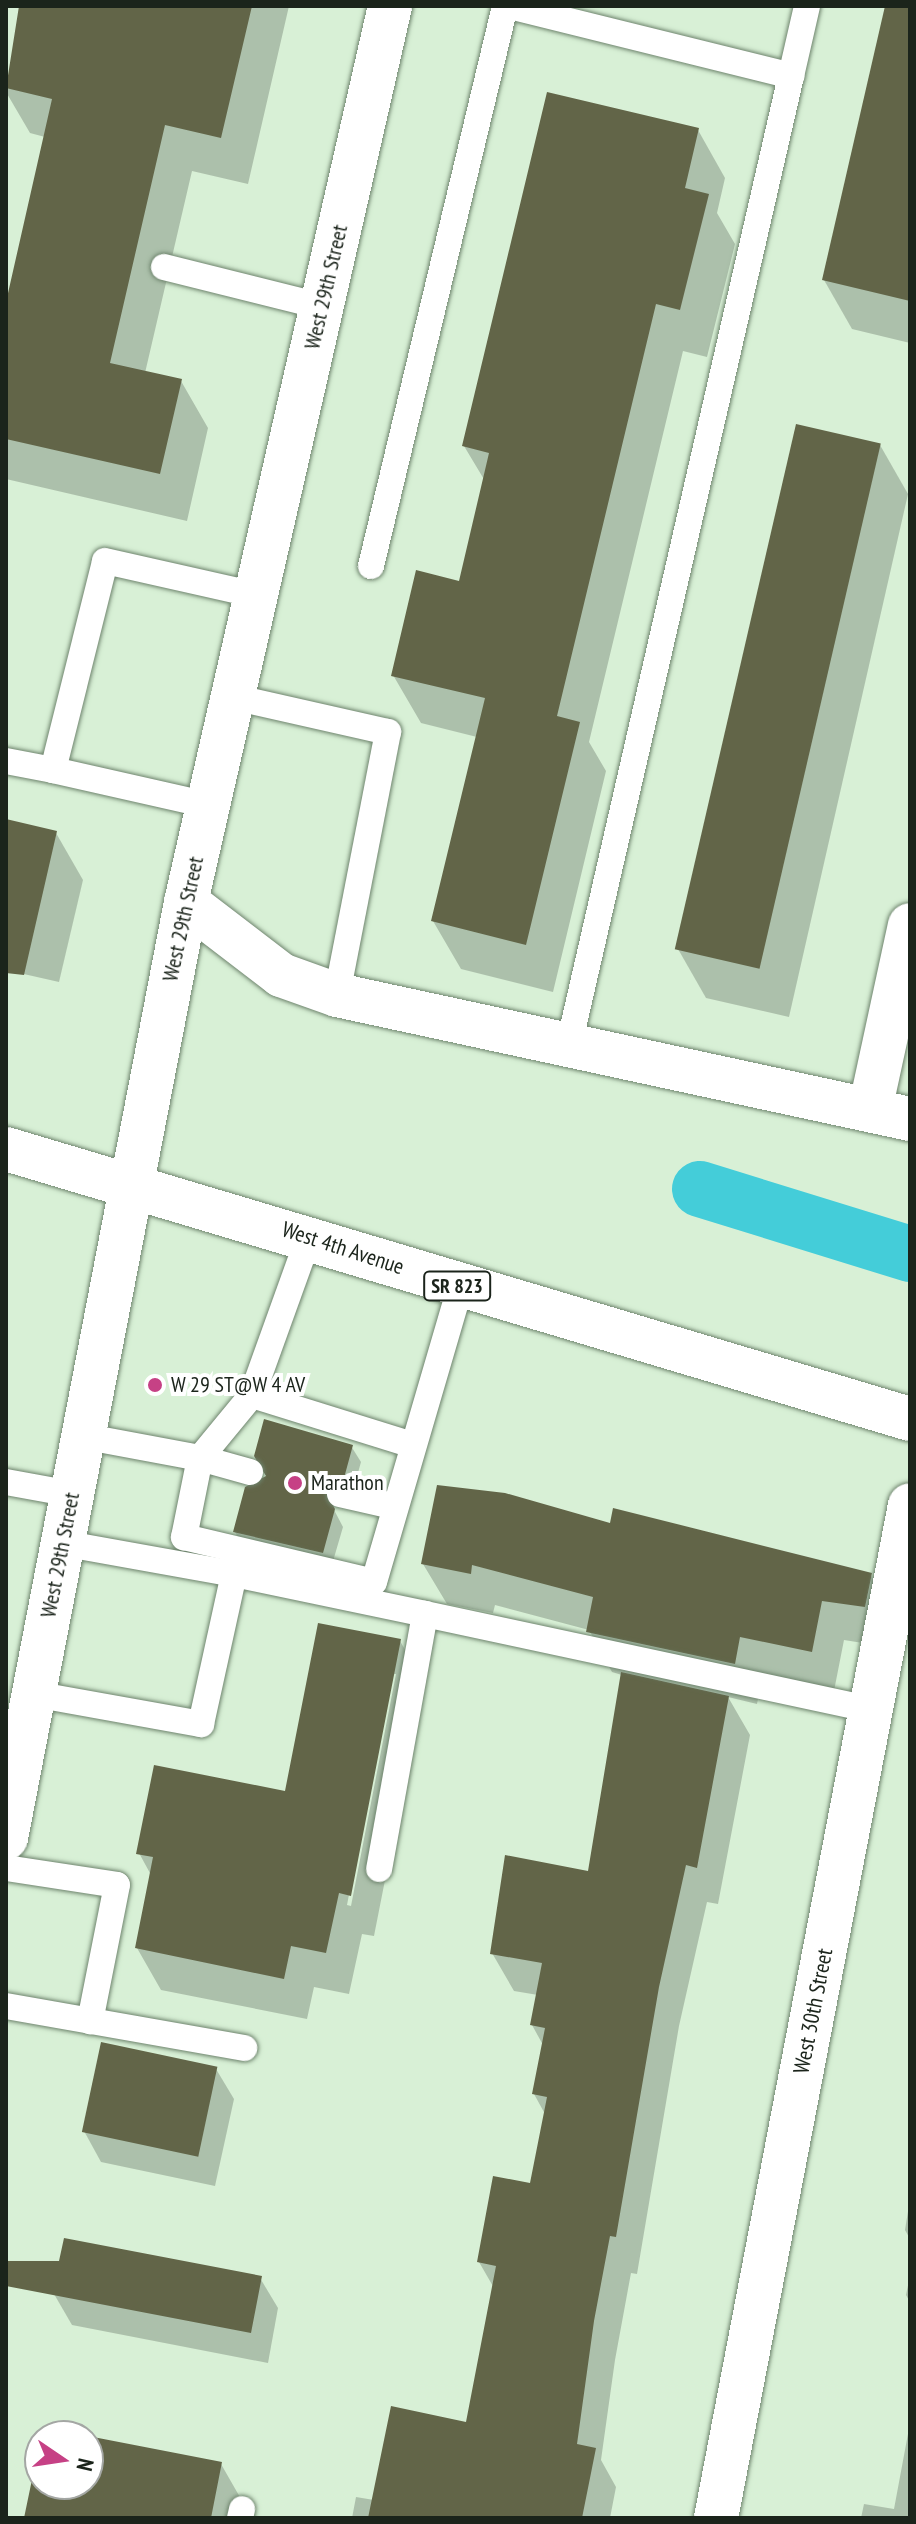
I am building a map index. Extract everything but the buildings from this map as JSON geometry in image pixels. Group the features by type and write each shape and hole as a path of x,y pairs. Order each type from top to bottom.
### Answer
{"street":[{"name":"West 29th Street","path":"6,1838 128,1184 186,902 390,6"},
{"path":"186,902 281,975 337,995 568,1049 890,1115 910,925"},
{"name":"West 4th Avenue","path":"6,1149 310,1234 460,1287 910,1419"},
{"name":"West 30th Street","path":"716,2518 910,1505"}],"lane":[{"path":"371,566 507,6 791,76"},
{"path":"568,1049 807,6"},
{"path":"164,267 321,306"},
{"path":"53,770 105,561 256,595"},
{"path":"233,697 388,732 337,995"},
{"path":"6,761 208,805"},
{"path":"310,1234 252,1395 200,1458 184,1537 374,1582 409,1444 460,1287"},
{"path":"252,1395 409,1444"},
{"path":"82,1436 200,1458 250,1472"},
{"path":"6,1482 72,1494"},
{"path":"340,1494 392,1506"},
{"path":"62,1543 234,1574 871,1710"},
{"path":"34,1694 201,1724 234,1574"},
{"path":"379,1869 425,1614"},
{"path":"6,1868 117,1885 90,2021"},
{"path":"6,2006 244,2048"}],"waterway":[{"path":"700,1189 910,1254"}],"place":[{"name":"W 29 ST@W 4 AV","path":"155,1385"},
{"name":"Marathon","path":"295,1483"}]}
